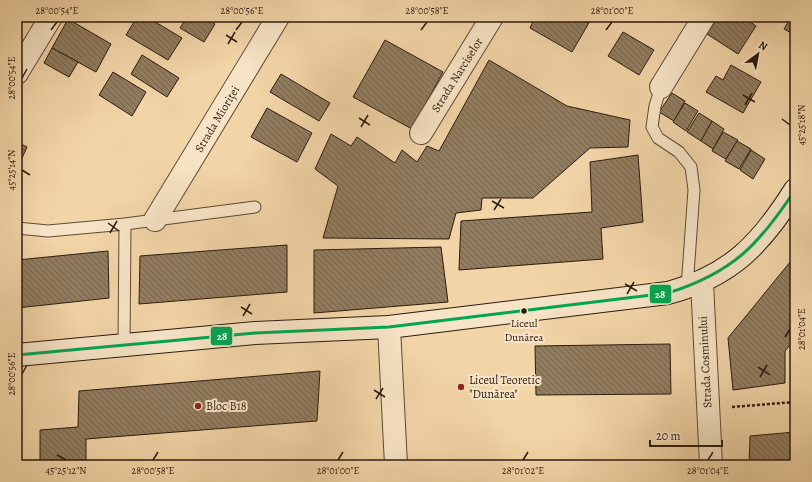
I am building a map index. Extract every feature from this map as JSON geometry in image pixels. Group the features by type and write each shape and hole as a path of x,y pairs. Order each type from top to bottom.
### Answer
{"street":[{"path":"17,73 51,17"},
{"name":"Strada Mioriței","path":"155,220 278,17"},
{"name":"Strada Narciselor","path":"421,133 492,17"},
{"path":"661,87 704,17"},
{"path":"17,355 255,333 389,327 668,293 694,285 723,271 750,249 774,223 795,190"},
{"name":"Strada Cosminului","path":"694,285 707,409 711,465"},
{"path":"389,327 396,465"}],"lane":[{"path":"661,87 654,106 652,127 658,138 679,152 691,166 694,190 690,260 694,285"},
{"path":"17,228 48,231 125,224 255,207"},
{"path":"124,346 125,224"}],"path":[{"path":"707,409 795,402"}],"building":[{"path":"137,17 147,17 182,38 168,60 126,35"},
{"path":"187,17 203,17 215,24 204,42 180,28"},
{"path":"535,17 582,17 590,21 572,52 530,28"},
{"path":"663,17 674,17 671,22"},
{"path":"718,17 743,17 756,26 738,54 707,34"},
{"path":"791,17 795,17 795,35 784,29"},
{"path":"68,19 111,44 96,72 52,48"},
{"path":"623,32 654,50 639,75 608,56"},
{"path":"385,40 443,72 412,129 353,97"},
{"path":"52,48 78,62 69,77 44,63"},
{"path":"142,55 179,78 167,97 131,74"},
{"path":"489,60 567,106 630,120 628,147 590,148 533,198 482,198 481,210 456,213 449,239 323,238 338,186 315,169 331,134 351,146 357,137 395,163 402,150 417,162 427,146 439,151"},
{"path":"731,65 761,82 743,113 706,92 716,76 723,80"},
{"path":"113,72 146,92 132,116 99,95"},
{"path":"281,74 330,103 319,121 270,92"},
{"path":"672,93 685,101 674,121 659,112"},
{"path":"685,103 698,111 686,131 673,122"},
{"path":"267,108 312,133 297,162 251,137"},
{"path":"699,113 712,121 701,141 687,132"},
{"path":"712,121 724,129 713,149 701,141"},
{"path":"723,132 738,140 726,159 712,151"},
{"path":"737,141 751,149 739,169 725,161"},
{"path":"17,142 27,147 17,169"},
{"path":"751,150 765,159 753,179 740,170"},
{"path":"638,155 643,222 601,228 603,259 459,270 461,221 592,212 590,162"},
{"path":"287,245 287,292 139,304 140,256"},
{"path":"441,247 448,302 314,313 314,250"},
{"path":"108,251 109,298 17,308 17,260"},
{"path":"795,256 795,339 785,351 785,383 733,390 728,338"},
{"path":"670,344 671,394 536,395 535,346"},
{"name":"Bloc B18","path":"320,371 317,421 86,439 86,465 40,465 40,430 78,427 79,391"},
{"path":"795,432 795,465 749,465 750,436"}],"transit line":[{"name":"28","path":"17,355 255,333 389,327 668,293 710,276 742,255 769,226 795,190"}],"place":[{"name":"Liceul Dunărea","path":"524,311"},
{"name":"Liceul Teoretic \"Dunărea\"","path":"461,387"},
{"name":"Bloc B18","path":"198,406"}]}
